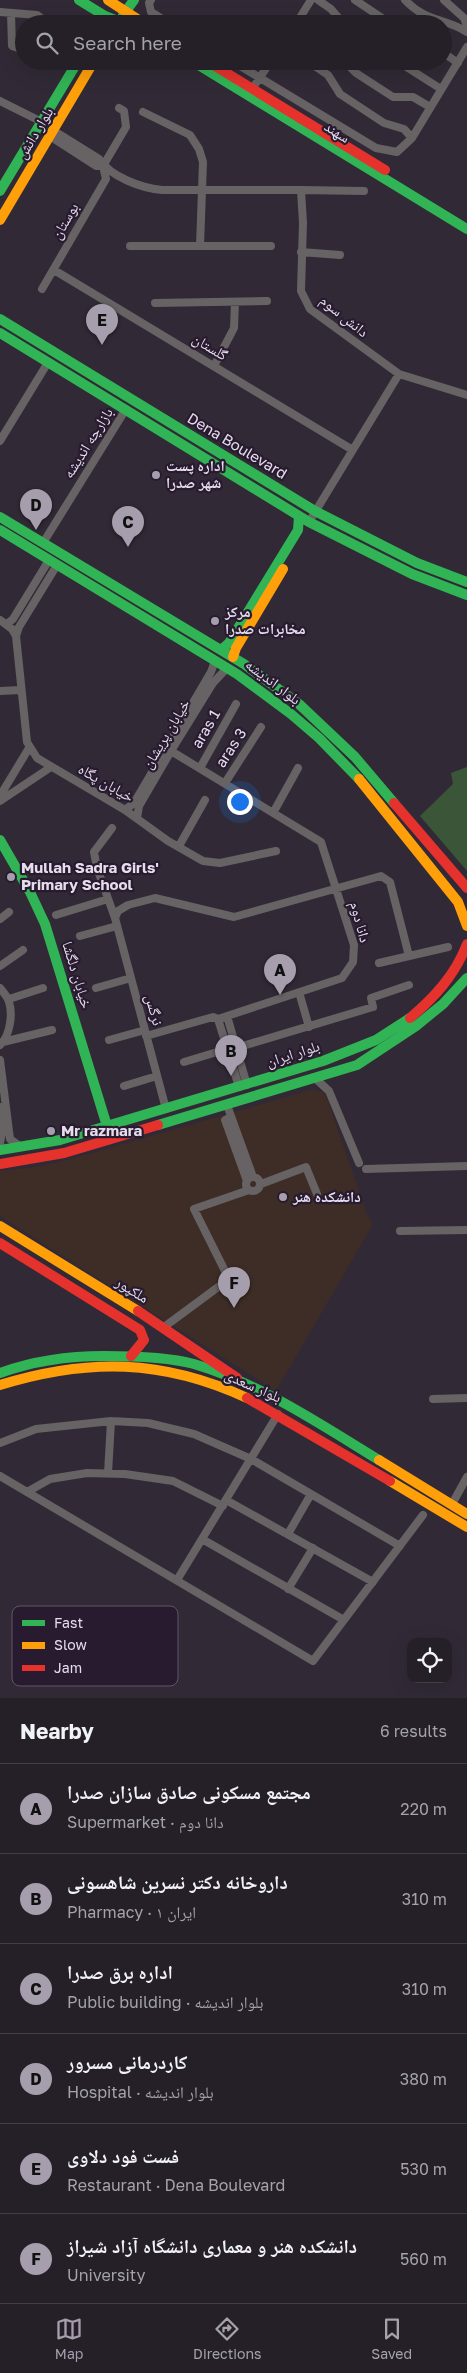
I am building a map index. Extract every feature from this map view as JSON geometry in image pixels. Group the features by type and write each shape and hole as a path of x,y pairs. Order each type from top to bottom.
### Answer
{"main road":[{"path":"80,0 90,0"},
{"path":"80,0 97,15"},
{"path":"124,15 134,0"},
{"path":"106,15 113,1 132,15"},
{"name":"بلوار دانش","path":"0,191 73,70"},
{"name":"بلوار دانش","path":"0,220 89,70"},
{"name":"سهند","path":"209,70 250,92 467,220"},
{"name":"سهند","path":"219,70 250,92 467,229"},
{"name":"Dena Boulevard","path":"0,319 315,511 417,563 467,582"},
{"name":"Dena Boulevard","path":"0,333 47,364 126,409 311,523 412,574 467,595"},
{"path":"221,650 229,643 298,530 299,516"},
{"name":"بلوار اندیشه","path":"0,517 233,657 291,698 341,743 376,780 467,888"},
{"path":"233,657 236,648 311,523"},
{"name":"بلوار اندیشه","path":"0,530 227,668 291,714 346,765 447,887 458,902 467,926"},
{"name":"خیابان دلگشا","path":"0,840 30,892 45,924 107,1126"},
{"name":"بلوار ایران","path":"0,1150 60,1140 323,1062 350,1051 383,1036 415,1012 451,978 467,944"},
{"name":"بلوار ایران","path":"0,1164 64,1153 357,1065 389,1047 423,1022 452,996 467,978"},
{"path":"415,1012 420,1015 423,1022"},
{"name":"ملکپور","path":"0,1226 164,1328 246,1384"},
{"name":"ملکپور","path":"0,1244 140,1330 144,1340 130,1356"},
{"name":"بلوار سعدی","path":"0,1373 19,1366 75,1356 130,1356 193,1364 246,1384 288,1405 467,1514"},
{"name":"بلوار سعدی","path":"0,1385 22,1378 76,1368 132,1366 190,1376 241,1395 278,1414 467,1527"},
{"path":"446,1514 452,1504"}],"street":[{"path":"151,0 149,2 152,12 156,15"},
{"path":"302,15 311,0"},
{"path":"318,0 336,15"},
{"path":"354,0 378,15"},
{"path":"405,0 426,15"},
{"path":"444,0 464,18 467,26"},
{"path":"0,12 36,15"},
{"path":"11,13 12,46 15,47"},
{"path":"452,24 467,32"},
{"path":"247,70 376,148 397,152 412,138 467,47"},
{"path":"452,58 458,62"},
{"path":"250,92 265,70"},
{"path":"320,70 328,75 340,94 384,123 404,129 412,138"},
{"path":"353,70 393,97 413,97 430,107"},
{"path":"411,70 441,89"},
{"path":"0,102 42,122"},
{"path":"103,166 126,126 124,111 119,108"},
{"path":"143,112 190,135 199,149 203,162 200,246"},
{"path":"52,134 96,166 103,166 144,188 364,191"},
{"name":"بوستان","path":"42,290 106,179 103,166"},
{"name":"دانش سوم","path":"301,190 301,292 310,309 399,374 467,394"},
{"path":"130,246 271,246"},
{"path":"302,252 340,255"},
{"name":"گلستان","path":"54,270 351,449"},
{"path":"155,303 267,301"},
{"path":"214,366 234,328 235,302"},
{"path":"0,441 47,364"},
{"path":"311,523 315,511 351,449 399,374"},
{"name":"بازارچه اندیشه","path":"42,542 126,409"},
{"path":"3,622 14,620 53,563"},
{"path":"0,796 29,748 16,636 53,563"},
{"path":"3,622 16,636"},
{"name":"خیابان پریشان","path":"125,810 134,803 212,672 215,661"},
{"name":"خیابان پریشان","path":"137,818 139,806 171,751 213,683 227,668"},
{"path":"0,691 21,690"},
{"name":"aras 1","path":"200,768 236,704"},
{"name":"aras 3","path":"225,784 261,727"},
{"name":"خیابان پگاه","path":"29,748 37,758 125,810 203,861 220,863 276,851"},
{"path":"171,751 273,812 298,768"},
{"path":"0,801 51,767"},
{"path":"179,846 205,800"},
{"name":"دانا دوم","path":"109,1040 213,1017 218,1019 342,978 353,962 354,945 321,842 273,812"},
{"name":"نرگس","path":"112,828 94,852 96,868 116,922 166,1109"},
{"path":"80,936 116,922 118,911 128,905 155,898 234,917 382,876 390,882 410,956"},
{"path":"56,915 108,899"},
{"path":"0,919 9,912"},
{"path":"379,963 448,947"},
{"path":"0,966 23,950"},
{"path":"96,988 131,978"},
{"path":"236,1048 373,1007 371,998 410,985"},
{"path":"0,988 9,999 10,1020 2,1044"},
{"path":"9,999 43,988"},
{"path":"299,992 309,1026"},
{"path":"227,1016 236,1048 243,1086"},
{"path":"218,1019 227,1049 243,1086"},
{"path":"2,1044 52,1030"},
{"path":"184,1062 227,1049"},
{"path":"0,1060 10,1139 12,1143 21,1147"},
{"path":"124,1086 157,1076"},
{"path":"316,1078 329,1091 359,1163"},
{"path":"227,1105 232,1118 225,1120 250,1179"},
{"path":"0,1107 2,1132 0,1143"},
{"path":"366,1169 467,1166"},
{"path":"164,1328 229,1279 194,1209 249,1190 257,1190 261,1184 306,1167 317,1194"},
{"path":"249,1190 246,1185 250,1179 258,1178 261,1184"},
{"path":"400,1231 467,1230"},
{"path":"433,1399 467,1398"},
{"path":"177,1580 278,1414"},
{"path":"108,1473 111,1421"},
{"path":"0,1443 36,1429 111,1421 148,1423 194,1434 251,1459 400,1546"},
{"path":"27,1492 50,1479 86,1473 125,1474 173,1482 225,1503 288,1534 373,1582"},
{"path":"0,1476 313,1661 423,1515"},
{"path":"452,1504 467,1477"},
{"path":"288,1534 311,1494"},
{"path":"202,1539 344,1620"},
{"path":"288,1589 314,1548"}],"shaded area":[{"path":"314,1089 325,1093 367,1214 373,1224 276,1391 0,1216 0,1171 35,1167 68,1160"}],"green space":[{"path":"467,767 467,871 420,816 453,784 451,773"}],"traffic: fast":[{"path":"79,0 103,15"},
{"path":"123,15 134,0"},
{"path":"0,191 73,70"},
{"path":"207,70 467,229"},
{"path":"0,319 315,511 417,563 467,582"},
{"path":"0,333 309,522 412,574 467,595"},
{"path":"221,650 229,643 298,530 299,516"},
{"path":"0,517 244,664 299,704 355,757 394,803"},
{"path":"0,530 237,674 291,714 319,738 359,779"},
{"path":"0,840 30,892 45,924 107,1126"},
{"path":"158,1125 357,1065 416,1026 443,1004 467,978"},
{"path":"0,1150 60,1140 323,1061 376,1040 410,1018"},
{"path":"0,1373 38,1362 78,1357 161,1358 194,1364 243,1382 290,1406 379,1460"}],"traffic: slow":[{"path":"108,0 131,15"},
{"path":"0,220 89,70"},
{"path":"233,657 236,648 283,569"},
{"path":"359,779 458,902 467,926"},
{"path":"0,1226 138,1311"},
{"path":"0,1385 64,1370 125,1367 185,1376 216,1385 247,1398"},
{"path":"379,1460 467,1514"},
{"path":"390,1481 467,1527"}],"traffic: jam":[{"path":"222,70 385,170"},
{"path":"394,803 467,888"},
{"path":"410,1018 428,1002 450,976 467,944"},
{"path":"0,1164 64,1153 158,1125"},
{"path":"0,1243 140,1330 144,1340 131,1356"},
{"path":"138,1311 237,1378"},
{"path":"247,1398 390,1481"}],"place":[{"name":"فست فود دلاوی","path":"102,345"},
{"name":"اداره پست شهر صدرا","path":"156,475"},
{"name":"کاردرمانی مسرور","path":"36,530"},
{"name":"اداره برق صدرا","path":"128,547"},
{"name":"مرکز مخابرات صدرا","path":"215,621"},
{"name":"Mullah Sadra Girls' Primary School","path":"11,877"},
{"name":"مجتمع مسکونی صادق سازان صدرا","path":"280,995"},
{"name":"داروخانه دکتر نسرین شاهسونی","path":"231,1076"},
{"name":"Mr razmara","path":"51,1131"},
{"name":"دانشکده هنر","path":"283,1197"},
{"name":"دانشکده هنر و معماری دانشگاه آزاد شیراز","path":"234,1308"}]}
